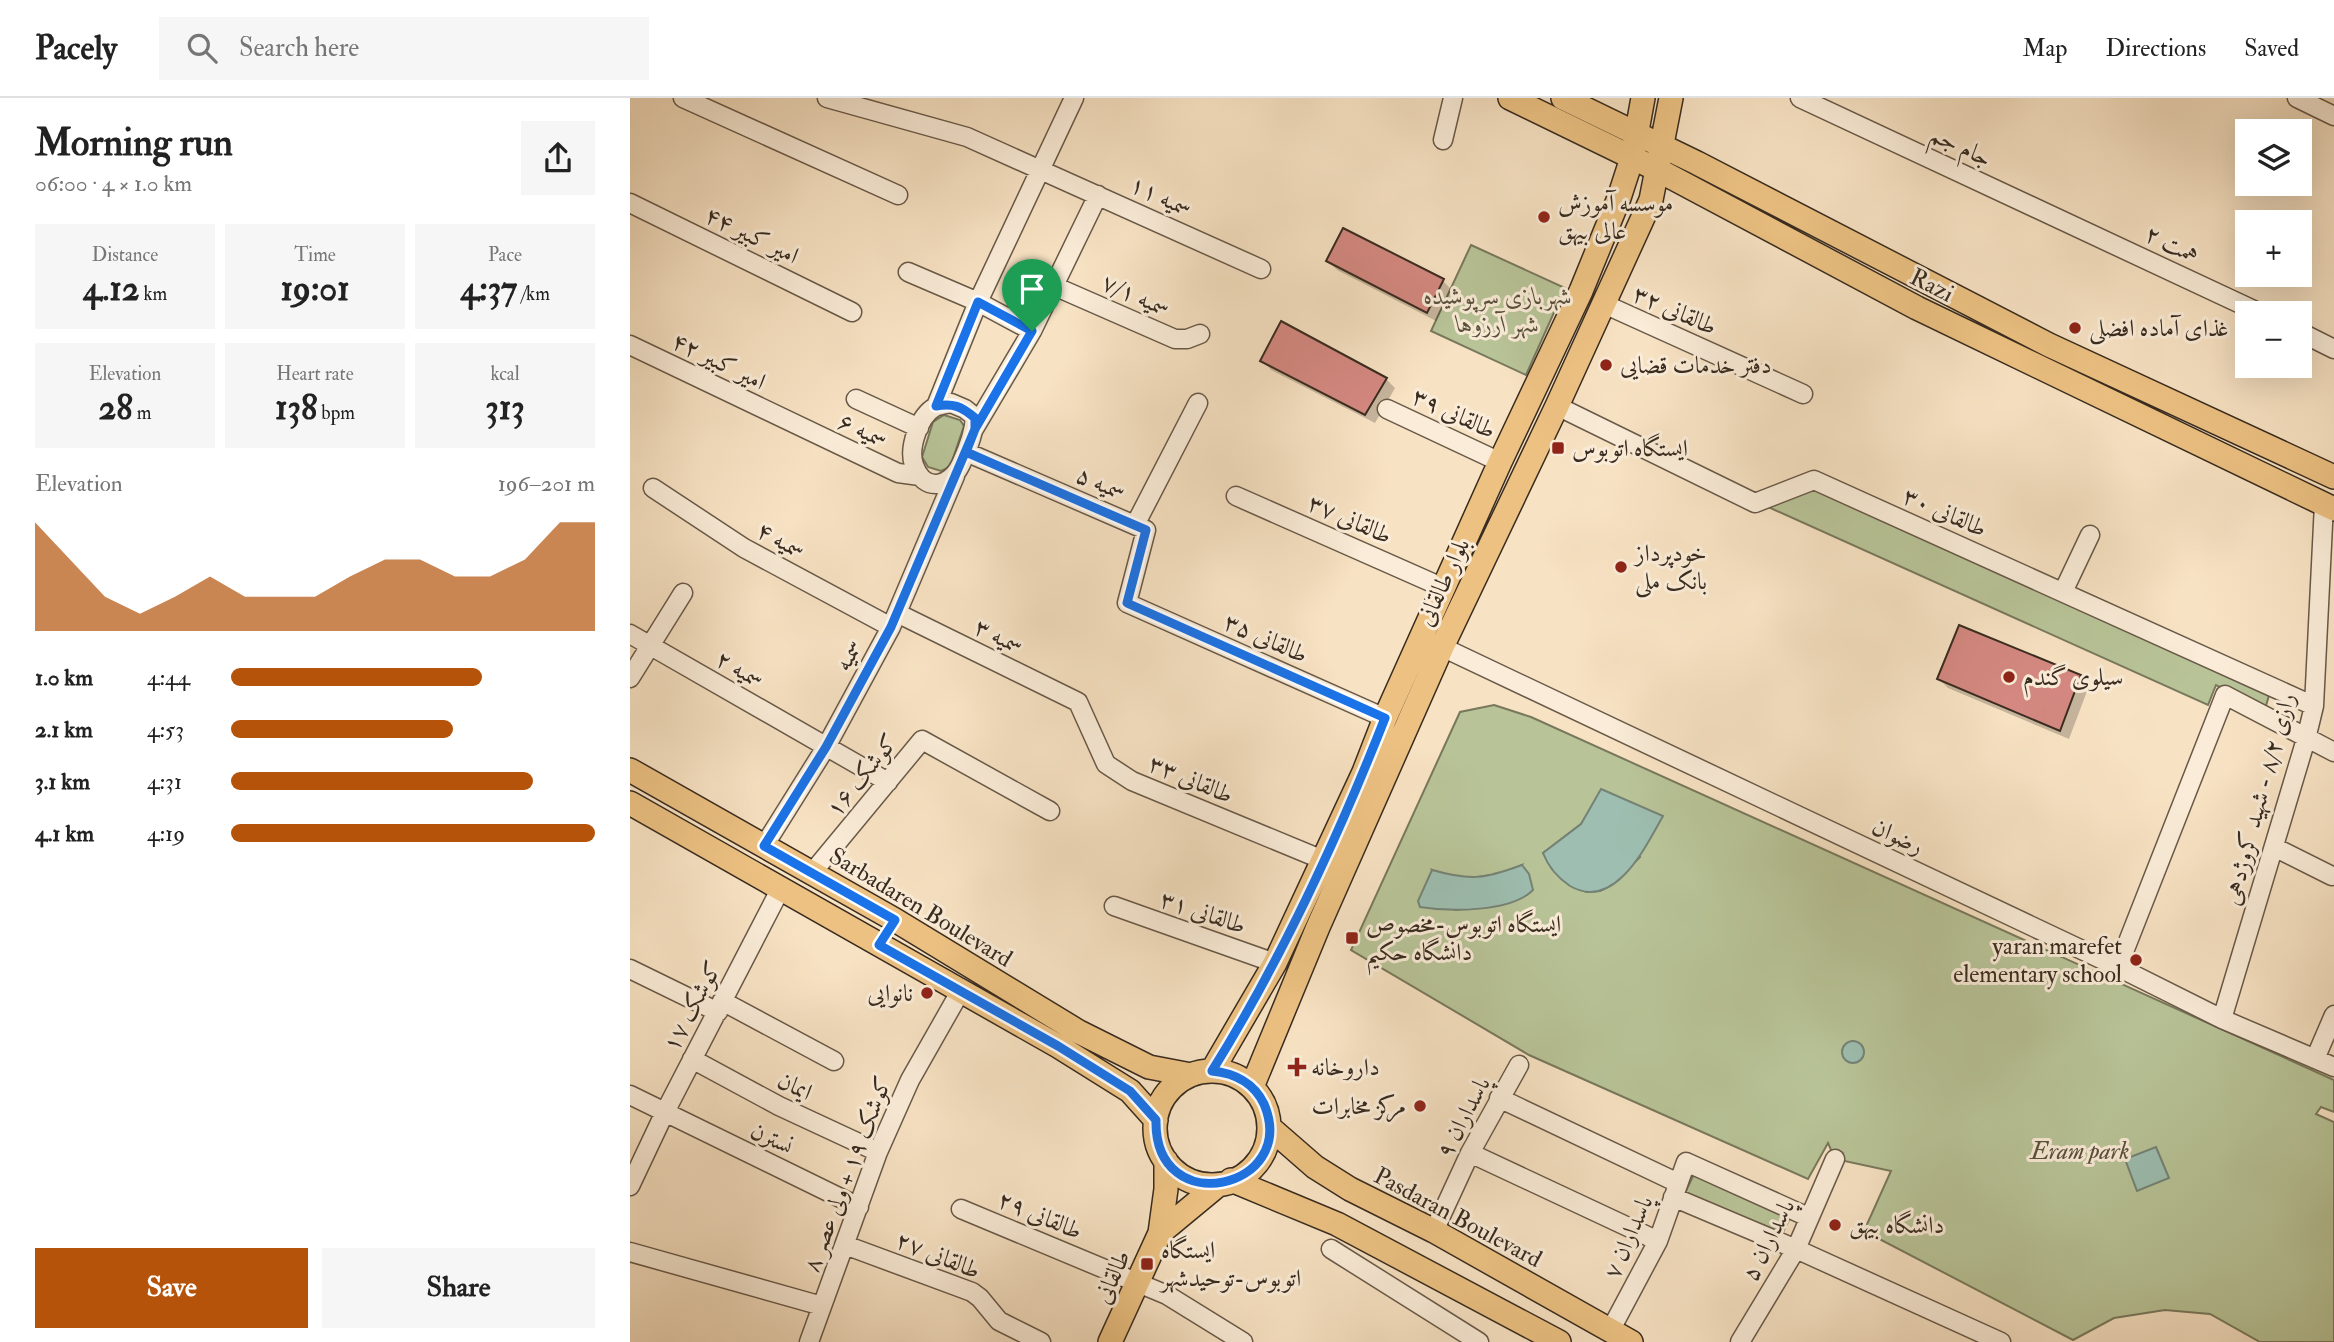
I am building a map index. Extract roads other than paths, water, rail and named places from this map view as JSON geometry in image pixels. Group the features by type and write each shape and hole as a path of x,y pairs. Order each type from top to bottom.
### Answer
{"main road":[{"name":"Razi","path":"1510,98 1658,170 1917,308 2329,507"},
{"path":"1563,98 1636,132"},
{"name":"بلوار طالقانی","path":"1201,1073 1275,963 1324,860 1500,462 1581,291 1619,198 1632,158 1643,98"},
{"name":"بلوار طالقانی","path":"1252,1087 1318,927 1442,647 1557,407 1651,200 1671,98"},
{"name":"Razi","path":"1636,132 2049,345 2334,477"},
{"path":"2039,367 2049,345"},
{"name":"Sarbadaren Boulevard","path":"630,770 895,920 1079,1032 1149,1068 1201,1073"},
{"path":"630,803 1058,1046 1130,1091 1156,1120"},
{"path":"879,945 895,920"},
{"path":"1201,1073 1234,1075 1252,1087 1267,1113 1268,1139 1260,1159 1244,1175 1224,1182 1160,1233 1166,1189 1166,1161 1156,1134 1158,1108 1171,1088 1201,1073"},
{"name":"Pasdaran Boulevard","path":"1269,1127 1315,1167 1350,1189 1434,1231 1631,1342"},
{"path":"1166,1161 1174,1170 1194,1182 1224,1182 1337,1224 1559,1342"},
{"name":"طالقانی","path":"1110,1342 1160,1233"}],"street":[{"path":"683,98 898,195"},
{"path":"1074,98 978,302 936,406 926,415 913,443 913,464 920,476 933,484 947,484 956,476 975,429 1032,331 1098,195"},
{"path":"1443,140 1453,98"},
{"name":"جام جم","path":"1800,98 2101,238"},
{"name":"سمیه ۱۱","path":"830,99 967,138 1261,269"},
{"path":"2302,99 2334,116"},
{"name":"امیر کبیر ۴۴","path":"630,203 852,312"},
{"name":"همت ۲","path":"2101,238 2235,302"},
{"path":"908,272 978,302 1032,331"},
{"name":"سمیه ۷/۱","path":"1054,286 1175,339 1187,339 1200,334"},
{"name":"طالقانی ۳۲","path":"1604,304 1802,394"},
{"path":"2312,338 2334,349"},
{"name":"امیر کبیر ۴۲","path":"630,345 787,421"},
{"path":"856,399 919,428"},
{"path":"936,406 951,403 965,409 975,418 975,429"},
{"path":"1135,525 1198,403"},
{"name":"طالقانی ۳۰","path":"1557,407 1755,503 1814,480 2314,706"},
{"name":"طالقانی ۳۹","path":"1387,409 1500,462"},
{"name":"سمیه ۶","path":"787,421 898,473 920,476"},
{"name":"سمیه ۵","path":"966,452 1146,530 1127,603"},
{"name":"سمیه","path":"764,846 826,747 894,620 956,476"},
{"name":"سمیه ۴","path":"653,488 744,548 894,620"},
{"name":"طالقانی ۳۷","path":"1236,496 1444,588"},
{"name":"رازی ۸/۲ - شهید کروژدهی","path":"2222,1019 2314,706 2329,507"},
{"path":"2063,592 2090,535"},
{"path":"630,678 683,593"},
{"name":"طالقانی ۳۵","path":"1127,603 1385,718"},
{"name":"سمیه ۳","path":"894,620 1078,702"},
{"name":"سمیه ۲","path":"630,634 888,782"},
{"name":"رضوان","path":"1442,647 2118,967 2222,1019 2334,1067"},
{"path":"2118,967 2225,695 2334,752"},
{"name":"طالقانی ۳۳","path":"1078,702 1106,764 1132,781 1324,860"},
{"name":"کوشک ۱۶","path":"812,873 922,740 1050,811"},
{"path":"2274,847 2332,876"},
{"name":"کوشک ۱۷","path":"630,1186 664,1114 781,888"},
{"name":"طالقانی ۳۱","path":"1114,906 1275,963"},
{"path":"630,968 834,1061"},
{"name":"کوشک ۱۹ + ولی عصر ۸","path":"809,1342 878,1152 910,1080 960,992"},
{"path":"2315,1059 2334,1015"},
{"name":"ایمان","path":"692,1059 779,1106 878,1152"},
{"name":"پاسداران ۹","path":"1434,1231 1470,1153 1519,1065"},
{"name":"نسترن","path":"630,1095 664,1114 859,1206"},
{"path":"1499,1098 1675,1190 1796,1249 2001,1342"},
{"path":"1470,1153 1658,1241"},
{"name":"پاسداران ۵","path":"1740,1342 1796,1249 1835,1158"},
{"name":"پاسداران ۷","path":"1610,1331 1658,1241 1686,1162 1808,1217"},
{"name":"طالقانی ۲۹","path":"961,1209 1181,1302 1242,1342"},
{"name":"طالقانی ۲۷","path":"845,1245 972,1292 999,1321 1041,1342"},
{"path":"1331,1250 1479,1342"},
{"path":"630,1252 822,1306"}],"place":[{"name":"موسسه آموزش عالی بیهق","path":"1544,217"},
{"name":"غذای آماده افضلی","path":"2075,328"},
{"name":"دفتر خدمات قضایی","path":"1606,365"},
{"name":"ایستگاه اتوبوس","path":"1558,448"},
{"name":"خودپرداز بانک ملی","path":"1621,567"},
{"name":"سیلوی گندم","path":"2009,677"},
{"name":"ایستگاه اتوبوس-مخصوص دانشگاه حکیم","path":"1352,938"},
{"name":"yaran marefet elementary school","path":"2136,960"},
{"name":"نانوایی","path":"927,993"},
{"name":"داروخانه","path":"1297,1067"},
{"name":"مرکز مخابرات","path":"1420,1106"},
{"name":"دانشگاه بیهق","path":"1835,1225"},
{"name":"ایستگاه اتوبوس-توحیدشهر","path":"1147,1264"}],"park label":[{"name":"شهربازی سرپوشیده شهر آرزوها","path":"1498,310"},
{"name":"Eram park","path":"2080,1151"}]}
